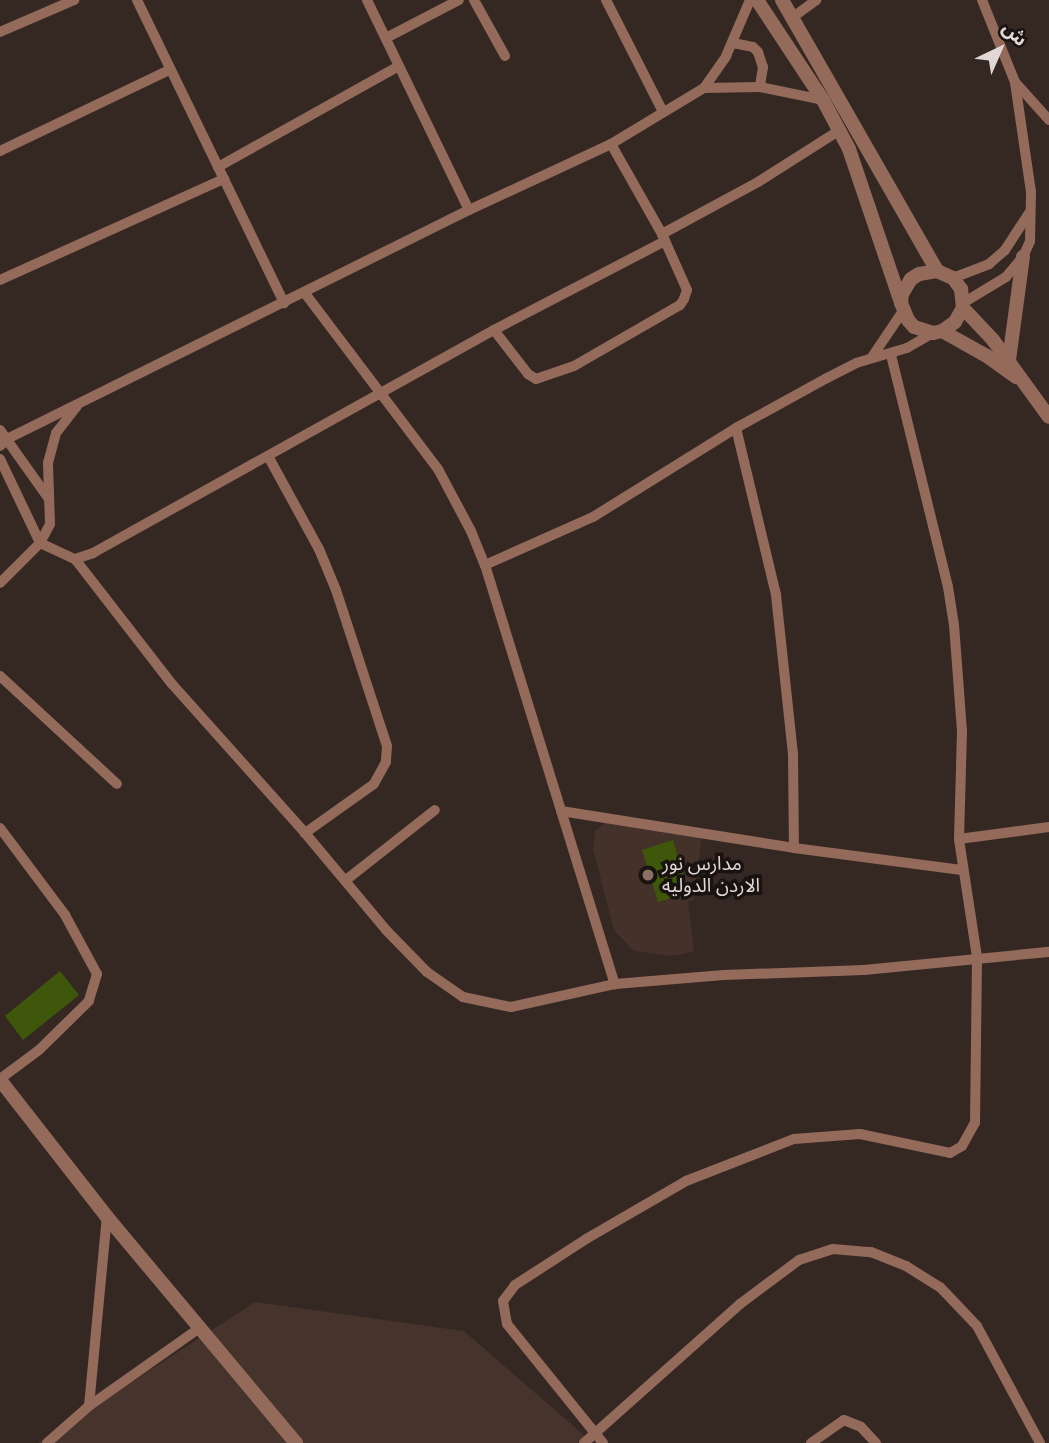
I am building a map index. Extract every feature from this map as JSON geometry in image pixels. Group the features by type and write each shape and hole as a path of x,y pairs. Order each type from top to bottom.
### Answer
{"street":[{"path":"0,32 74,0"},
{"path":"138,0 284,303"},
{"path":"367,0 469,210"},
{"path":"386,38 458,0"},
{"path":"474,0 505,56"},
{"path":"606,0 663,112"},
{"path":"51,501 2,438 284,303 469,210 611,144 704,88 733,43 750,0"},
{"path":"757,0 840,130 870,208 902,307 914,327 937,332 987,356 1023,382"},
{"path":"782,0 937,271"},
{"path":"793,18 816,0"},
{"path":"982,0 1015,82 1032,207 1030,241 1023,257 1009,360"},
{"path":"733,43 753,47 758,52 763,67 760,87"},
{"path":"218,167 399,66"},
{"path":"0,151 170,70"},
{"path":"1015,82 1049,120"},
{"path":"704,88 760,87 823,100"},
{"path":"75,559 93,553 664,237 840,130"},
{"path":"494,330 528,374 536,379 573,366 680,305 687,290 664,237 611,144"},
{"path":"0,280 224,179"},
{"path":"953,278 989,264 1005,250 1032,207"},
{"path":"485,565 593,517 736,428 827,378 872,358 891,355 955,322 963,305 1006,277 1023,257"},
{"path":"872,358 902,307 902,294 911,279 919,274 937,271 953,278 961,289 963,305 1009,360 1049,417"},
{"path":"304,292 450,488 485,565 615,984"},
{"path":"599,1439 514,1335 503,1314 506,1293 586,1239 686,1181 794,1139 841,1133 860,1134 950,1153 966,1140 975,1123 978,957 959,839 962,731 954,625 891,355"},
{"path":"0,583 40,543 50,524 48,463 57,433 79,403"},
{"path":"736,428 776,595 793,754 794,848"},
{"path":"268,456 324,559 387,746 386,762 374,784 305,833"},
{"path":"0,459 40,543 75,559 172,684 346,880 408,955 435,979 463,997 511,1007 615,984 723,975 863,970 1049,952"},
{"path":"0,676 117,783"},
{"path":"346,880 435,810"},
{"path":"561,811 794,848 962,870"},
{"path":"959,839 1049,827"},
{"path":"0,828 65,915 97,974 89,1001 39,1049 0,1080 107,1217 296,1443"},
{"path":"89,1406 107,1217"},
{"path":"584,1443 599,1439 740,1304 799,1259 833,1249 871,1252 906,1266 940,1287 977,1326 1040,1443"},
{"path":"47,1443 89,1406 201,1327"},
{"path":"811,1443 844,1420 861,1427 876,1443"}],"shaded area":[{"name":"مدارس نور الاردن الدوليه","path":"607,822 702,836 693,900 688,901 694,952 671,956 634,951 614,930 593,849 595,831"},
{"path":"255,1302 464,1331 593,1443 38,1443"}],"green space":[{"path":"673,840 689,893 658,902 642,850"},
{"path":"60,971 79,995 23,1040 5,1016"}],"place":[{"name":"مدارس نور الاردن الدوليه","path":"648,875"}]}
